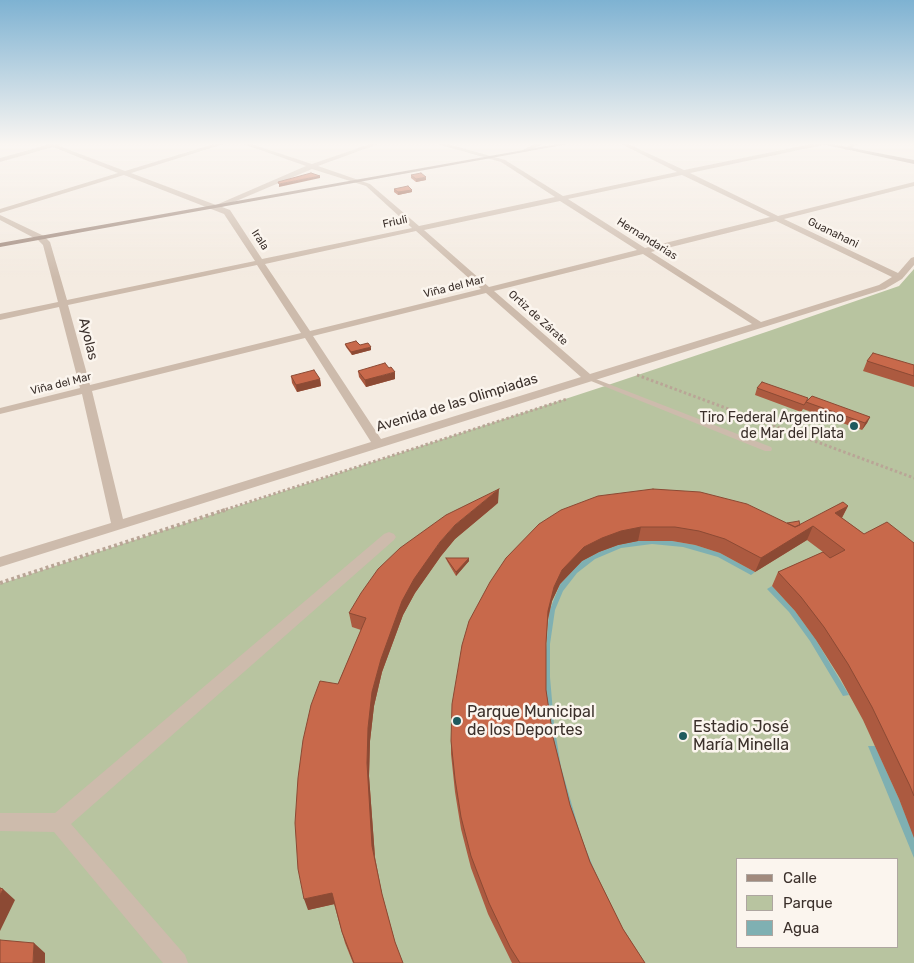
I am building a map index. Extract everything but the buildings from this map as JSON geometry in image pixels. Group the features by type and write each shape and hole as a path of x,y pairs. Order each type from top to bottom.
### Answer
{"street":[{"path":"0,211 76,188"},
{"name":"Irala","path":"167,188 217,206 226,212 378,443"},
{"path":"217,206 260,188"},
{"path":"0,245 316,188"},
{"name":"Ortiz de Zárate","path":"371,188 490,290 588,378"},
{"name":"Hernandarias","path":"546,188 758,324"},
{"name":"Friuli","path":"0,317 611,188"},
{"name":"Guanahani","path":"715,188 900,278"},
{"name":"Viña del Mar","path":"0,411 898,188"},
{"path":"0,217 41,238"},
{"name":"Ayolas","path":"41,238 47,244 64,303 118,525"},
{"name":"Avenida de las Olimpiadas","path":"0,562 758,324 882,287 900,278 914,260"},
{"path":"0,822 58,823 389,537"},
{"path":"58,823 177,963"}],"lane":[{"path":"588,378 768,449"}],"path":[{"path":"608,386 647,372"},
{"path":"638,375 914,478"},
{"path":"0,584 571,398"}],"green space":[{"name":"Parque Municipal de los Deportes","path":"914,269 914,963 0,963 0,584 769,331 899,286"}],"water":[{"path":"638,541 672,541 695,545 720,553 755,572 751,575 718,557 683,547 652,544 621,548 595,559 577,573 563,591 555,610 550,644 550,677 554,724 561,767 582,840 633,963 560,791 544,677 549,612 560,584 582,561 618,545"},
{"path":"772,586 795,611 816,640 849,695 843,696 810,641 789,612 767,589"},
{"path":"868,746 875,746 899,799 914,836 914,858"}],"place":[{"name":"Tiro Federal Argentino de Mar del Plata","path":"854,426"},
{"name":"Parque Municipal de los Deportes","path":"457,721"},
{"name":"Estadio José María Minella","path":"683,736"}]}
